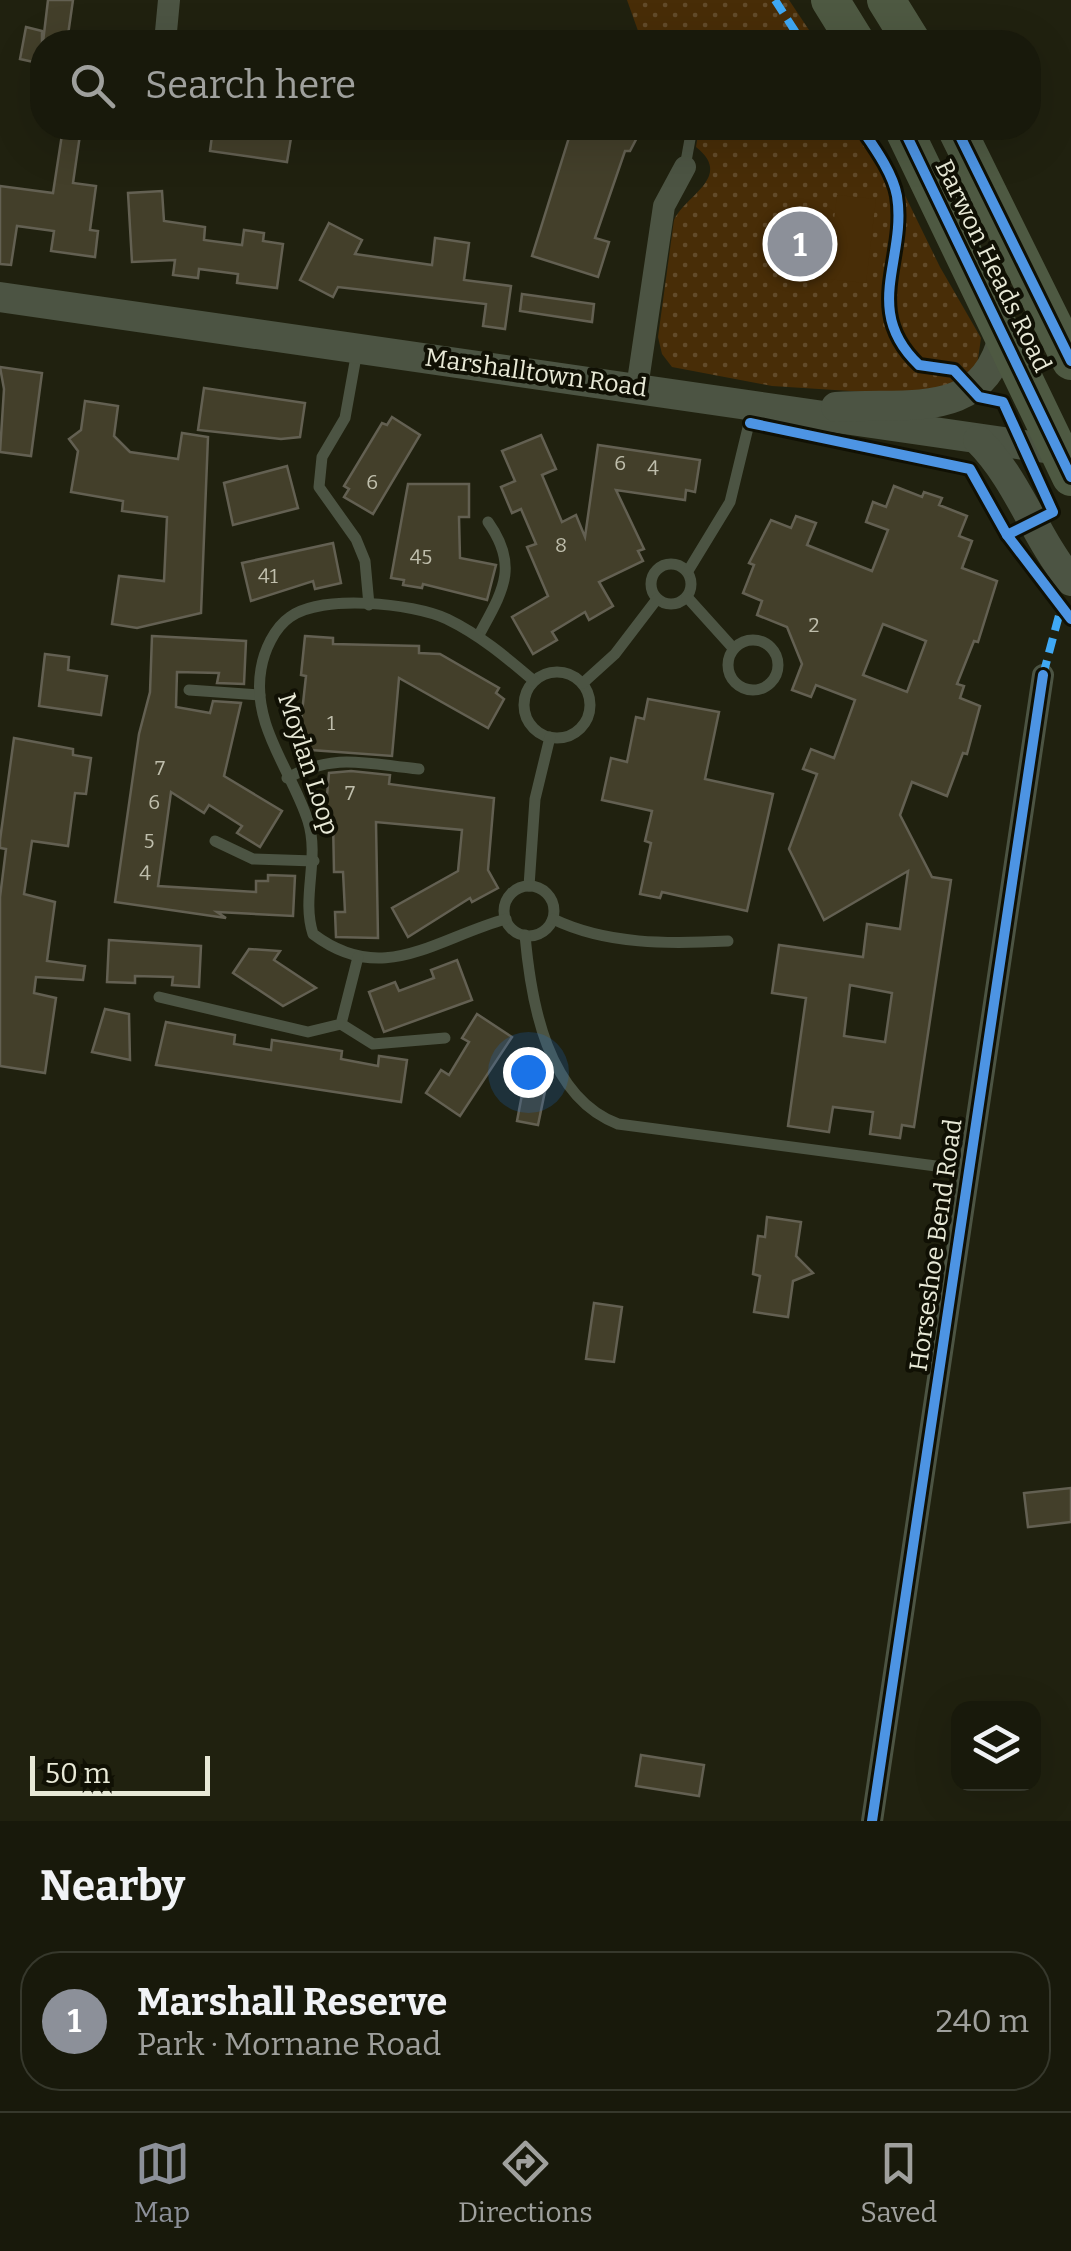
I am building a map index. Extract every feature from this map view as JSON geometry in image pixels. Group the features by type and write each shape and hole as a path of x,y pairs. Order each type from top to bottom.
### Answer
{"main road":[{"path":"830,0 849,30"},
{"path":"886,0 905,30"},
{"name":"Barwon Heads Road","path":"909,140 1067,459"},
{"name":"Barwon Heads Road","path":"962,140 1071,361"}],"street":[{"path":"166,30 168,0"},
{"path":"637,388 662,215 668,194 685,168"},
{"name":"Marshalltown Road","path":"0,297 637,388 978,440 1067,459"},
{"path":"765,409 928,404 956,398 990,373 1004,334"},
{"path":"978,440 1003,466 1039,538 1071,581"},
{"name":"Horseshoe Bend Road","path":"872,1821 966,1170 1043,675"}],"lane":[{"path":"685,168 690,140"},
{"path":"357,347 346,418 322,457 319,487 356,539 364,562 369,605"},
{"path":"688,572 730,502 765,409"},
{"path":"478,635 506,574 506,555 488,522"},
{"path":"670,563 688,572 692,584 688,596 676,604 657,598 651,580 658,568 670,563"},
{"path":"688,596 734,648"},
{"path":"583,683 615,654 657,598"},
{"name":"Moylan Loop","path":"358,958 313,934 307,915 314,861 308,821 269,734 260,696 260,670 268,644 292,614 342,604 369,605 441,617 478,635 534,681"},
{"path":"749,640 766,643 777,657 772,682 748,690 733,681 727,664 734,648 749,640"},
{"path":"564,672 583,683 589,694 588,716 573,734 550,737 539,733 525,714 524,702 534,681 564,672"},
{"path":"189,690 260,696"},
{"path":"530,886 536,799 550,737"},
{"path":"288,778 316,763 334,760 419,769"},
{"path":"215,840 253,859 314,861"},
{"path":"525,935 545,930 553,919 550,896 530,886"},
{"path":"506,919 509,896 530,886"},
{"path":"506,919 525,935 536,1012 560,1070 584,1106 596,1116 618,1124 966,1170"},
{"path":"341,1024 358,958 394,960 506,919"},
{"path":"553,919 577,931 660,944 728,941"},
{"path":"159,997 308,1032 341,1024 374,1044 445,1038"}],"shaded area":[{"path":"627,0 789,0 809,30 638,30"},
{"path":"697,140 878,140 940,267 981,338 977,366 955,386 913,395 772,386 672,367 662,354 658,337 674,220 709,177 706,158 696,147"},
{"path":"837,195 876,199 866,283 827,279"}],"building":[{"path":"48,0 73,0 69,30 44,30"},
{"path":"26,27 38,30 30,30 30,61 20,59"},
{"path":"61,140 79,140 73,183 96,186 90,230 98,231 95,257 51,251 54,231 17,226 11,265 0,264 0,186 53,193"},
{"path":"211,140 291,140 287,162 210,151"},
{"path":"568,140 636,140 630,151 625,151 595,238 609,242 598,277 532,256"},
{"path":"162,191 164,221 205,227 204,240 242,245 244,230 264,233 263,241 283,244 277,288 237,283 238,274 199,269 198,278 173,275 175,260 132,262 128,193"},
{"path":"329,223 362,240 355,254 432,265 435,238 469,243 464,280 511,286 505,329 483,326 486,304 338,287 333,297 300,280"},
{"path":"522,294 594,304 592,322 520,311"},
{"path":"0,367 42,373 31,456 0,452 4,389"},
{"path":"204,388 305,403 300,437 281,439 198,430"},
{"path":"85,401 118,406 114,436 130,452 178,459 182,433 208,437 201,613 137,628 112,624 119,576 164,581 167,517 122,511 123,501 71,492 78,451 69,439 81,430"},
{"path":"392,417 420,435 373,514 344,497 349,489 344,486 382,423 387,425"},
{"path":"541,435 556,469 542,475 562,522 576,515 585,537 598,445 700,460 695,492 686,490 685,500 616,490 644,549 638,551 643,561 599,582 613,606 589,620 585,612 552,632 557,640 533,654 512,617 548,596 527,547 536,544 521,509 512,513 501,487 515,481 502,451"},
{"path":"287,466 298,508 233,525 224,483"},
{"path":"408,484 469,484 469,517 459,517 460,558 496,565 487,600 423,584 422,588 403,585 404,580 391,578"},
{"path":"894,486 922,497 924,492 942,498 939,505 967,516 959,536 972,541 962,568 997,581 978,642 974,641 957,684 964,686 960,698 980,706 967,754 963,753 947,796 912,782 900,815 932,877 951,880 914,1127 902,1125 900,1138 870,1134 873,1112 833,1107 829,1132 788,1126 806,998 772,993 779,945 863,957 867,924 900,929 908,871 824,920 789,849 817,774 803,769 811,749 834,758 855,700 816,685 811,697 792,690 802,664 787,627 757,615 762,601 743,593 754,565 749,563 771,520 791,528 796,516 816,523 807,545 872,571 888,530 866,522 873,502 886,507","holes":["883,624 926,641 907,692 863,675","850,985 892,993 885,1042 844,1036"]},
{"path":"333,543 341,583 315,589 313,581 251,601 242,563"},
{"path":"152,636 246,641 244,684 217,683 219,673 177,672 176,707 210,713 213,701 241,703 224,776 282,811 260,847 237,833 242,826 209,805 204,813 171,792 158,886 256,892 256,881 268,881 268,875 295,876 293,916 217,912 226,918 115,902 139,734 150,692"},
{"path":"305,636 333,638 333,644 419,646 419,653 440,654 499,688 496,693 504,699 488,728 399,678 392,756 298,749 306,676 301,675"},
{"path":"45,654 69,657 68,670 107,676 101,715 39,706"},
{"path":"648,699 719,712 705,779 773,794 747,911 662,892 660,898 640,894 651,843 645,841 652,811 602,800 611,758 627,762 636,717 644,719"},
{"path":"14,738 73,749 73,755 91,758 86,794 75,793 68,846 32,841 24,894 55,902 47,961 85,966 83,980 36,977 34,993 56,998 45,1073 0,1066 0,897 6,849 0,848 0,840"},
{"path":"329,773 390,775 389,784 494,798 488,870 498,888 472,902 470,898 408,937 392,908 458,871 462,830 376,822 378,938 336,937 335,912 345,912 343,872 334,872 333,819 325,818"},
{"path":"109,940 201,946 199,987 172,985 173,977 135,976 135,983 107,982"},
{"path":"249,949 280,951 274,960 316,988 283,1006 233,973"},
{"path":"457,960 472,1000 384,1032 369,992 395,982 399,991 434,978 431,970"},
{"path":"105,1009 129,1014 130,1060 92,1052"},
{"path":"477,1014 512,1037 460,1116 426,1093 441,1070 449,1075 469,1042 462,1038"},
{"path":"166,1022 235,1035 234,1044 271,1050 272,1040 342,1051 341,1059 378,1066 379,1056 407,1060 401,1102 156,1065"},
{"path":"527,1068 549,1072 538,1125 517,1121"},
{"path":"767,1217 801,1222 796,1256 813,1273 793,1281 788,1317 754,1312 760,1276 753,1274 758,1236 765,1237"},
{"path":"594,1303 622,1307 614,1362 586,1359"},
{"path":"1071,1488 1071,1522 1028,1527 1024,1493"},
{"path":"641,1755 704,1765 699,1796 636,1786"}],"marked path":[{"path":"775,0 794,30"},
{"path":"1043,675 1061,608"}],"cycle path":[{"path":"869,140 887,169 897,196 889,304 892,324 902,345 919,365 954,370 979,397 1003,402 1053,512 1007,535"},
{"path":"909,140 1071,477"},
{"path":"962,140 1071,361"},
{"path":"750,423 970,469 1007,535 1071,619"},
{"path":"872,1821 1043,675"}],"place":[{"name":"Marshall Reserve","path":"800,244"}]}
